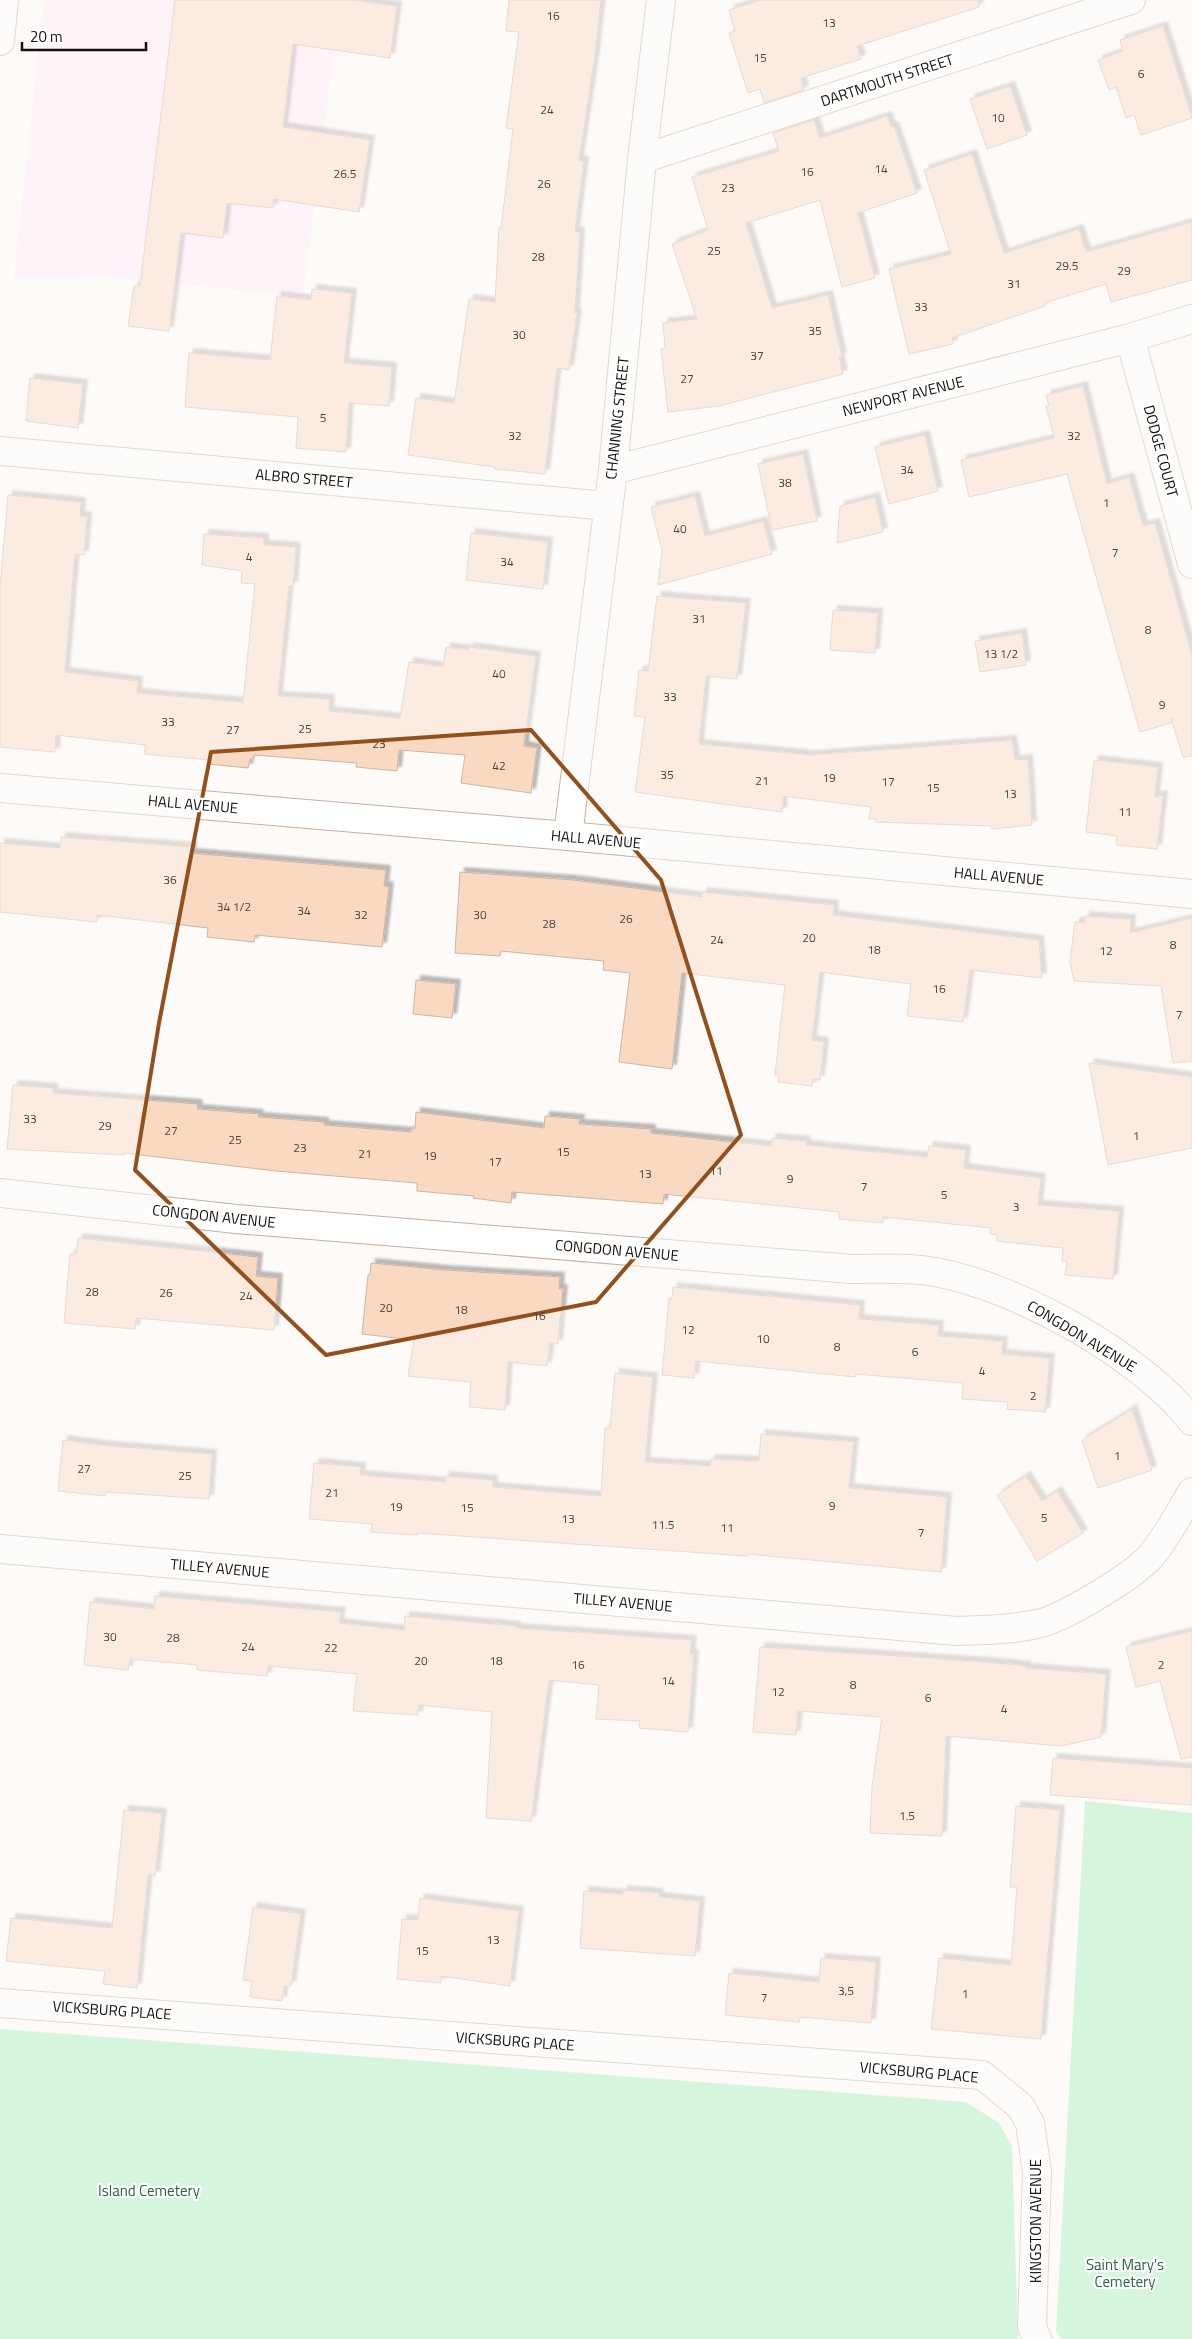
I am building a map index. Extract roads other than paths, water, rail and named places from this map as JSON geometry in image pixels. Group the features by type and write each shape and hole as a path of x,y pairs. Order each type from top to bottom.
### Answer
{"street":[{"path":"0,41 4,0"},
{"name":"CHANNING STREET","path":"568,836 613,470 642,159 661,0"},
{"name":"DARTMOUTH STREET","path":"642,159 1131,0"},
{"name":"NEWPORT AVENUE","path":"613,470 1130,338 1192,319"},
{"name":"DODGE COURT","path":"1130,338 1187,527 1192,564"},
{"name":"ALBRO STREET","path":"0,450 608,506"},
{"name":"HALL AVENUE","path":"0,788 568,836 1192,894"},
{"name":"CONGDON AVENUE","path":"0,1193 236,1219 852,1270 904,1269 936,1272 969,1281 1026,1303 1093,1340 1143,1373 1183,1409 1192,1421"},
{"name":"TILLEY AVENUE","path":"0,1549 957,1631 1007,1629 1038,1624 1101,1594 1150,1557 1192,1492"},
{"name":"VICKSBURG PLACE","path":"0,2003 982,2075 1020,2106"},
{"name":"KINGSTON AVENUE","path":"1020,2106 1030,2123 1037,2172 1032,2327 1037,2339"}],"park label":[{"name":"Island Cemetery","path":"149,2190"},
{"name":"Saint Mary's Cemetery","path":"1125,2272"}]}
